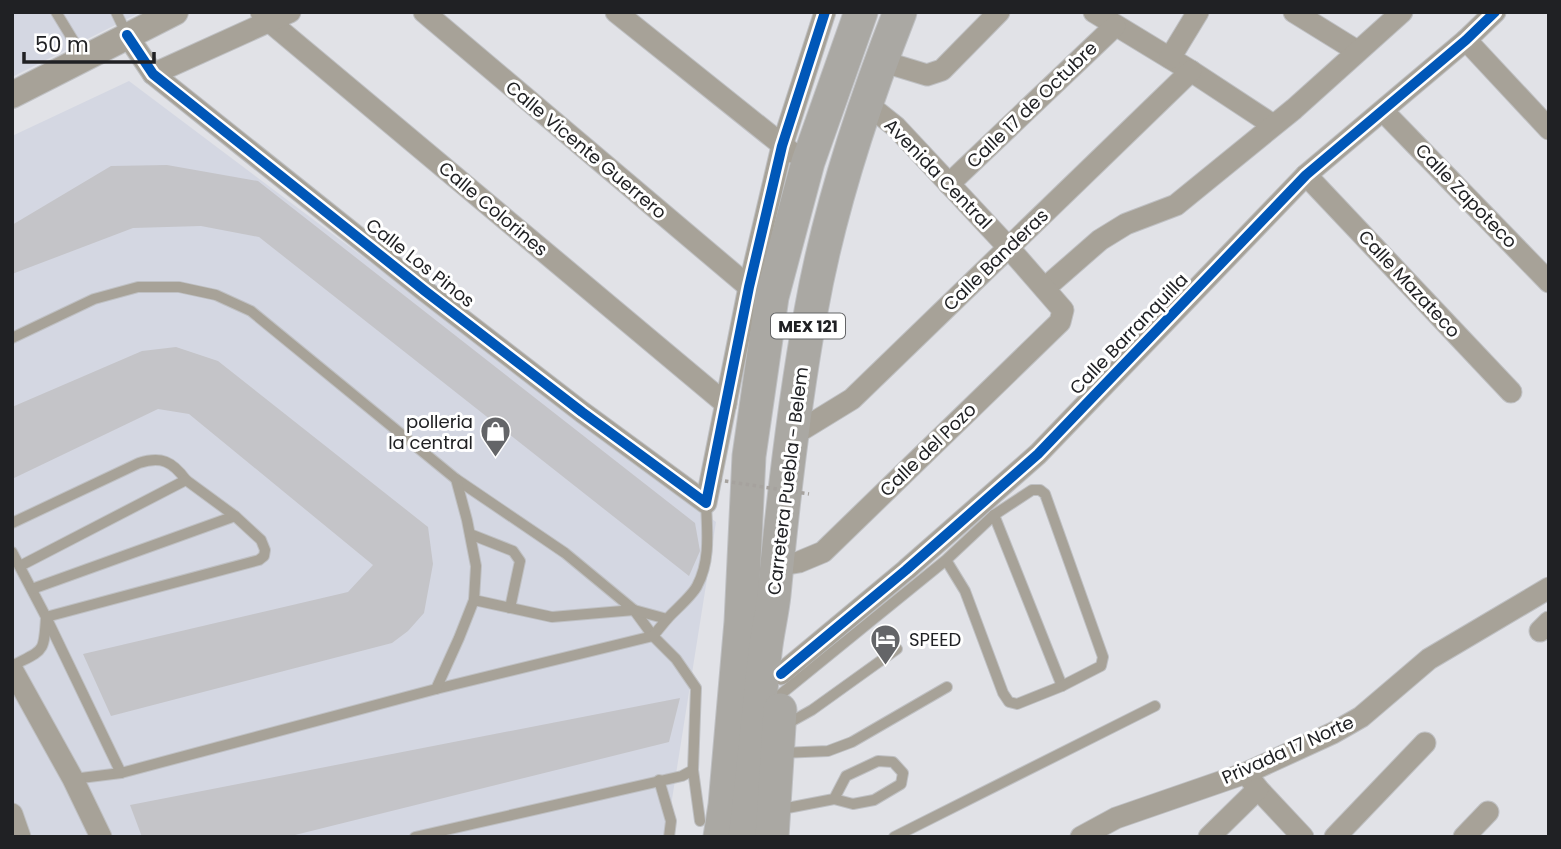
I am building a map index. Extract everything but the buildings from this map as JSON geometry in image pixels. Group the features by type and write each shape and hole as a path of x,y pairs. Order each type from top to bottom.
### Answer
{"main road":[{"name":"Carretera Puebla - Belem","path":"706,832 725,805 741,622 749,456 772,297 780,217 795,154 861,12"},
{"name":"Carretera Puebla - Belem","path":"745,837 761,700 775,673 775,581 790,437 811,309 827,239 866,103 900,12"},
{"path":"706,832 722,632 743,575"},
{"path":"773,824 779,741 775,673"}],"street":[{"path":"12,94 83,58 122,24 175,12"},
{"path":"153,74 266,17 290,12"},
{"name":"Calle Vicente Guerrero","path":"424,12 749,287"},
{"path":"616,12 795,154 824,13"},
{"path":"881,61 927,75 942,70 999,12"},
{"path":"1094,12 1273,125"},
{"path":"1170,58 1198,12"},
{"path":"1294,12 1357,51"},
{"path":"1045,288 1100,240 1126,224 1176,205 1294,108 1402,12"},
{"name":"Calle Barranquilla","path":"775,673 906,570 1038,454 1306,175 1466,40 1495,12"},
{"name":"Calle Colorines","path":"266,17 726,404"},
{"name":"Calle Los Pinos","path":"122,24 153,74 550,388 706,503"},
{"name":"Calle 17 de Octubre","path":"949,184 1115,26"},
{"path":"1466,40 1549,129"},
{"name":"Calle Banderas","path":"790,437 852,399 1191,71"},
{"name":"Avenida Central","path":"866,103 896,127 1063,310"},
{"name":"Calle Zapoteco","path":"1383,111 1549,282"},
{"name":"Calle Mazateco","path":"1306,175 1511,392"},
{"path":"706,503 749,287 780,217"},
{"name":"Calle del Pozo","path":"775,581 799,562 822,552 1060,322 1063,310"},
{"name":"Privada 17 Norte","path":"1081,837 1115,818 1252,781 1362,717 1429,659 1549,588"},
{"path":"12,668 102,837"},
{"path":"1335,837 1425,743"},
{"path":"1209,837 1252,781 1303,837"},
{"path":"1464,837 1488,812"},
{"path":"12,814 20,837"}],"lane":[{"path":"56,12 83,58"},
{"path":"12,338 94,299 138,287 178,287 216,295 251,311 456,480 565,553 634,610 653,636 676,659 696,688 693,770 695,794 706,832"},
{"path":"12,523 152,459 166,461 177,467 186,480 261,540 265,551 259,560 46,617"},
{"path":"20,566 186,480"},
{"path":"436,689 474,600 476,566 456,480"},
{"path":"775,673 946,560 994,515 1032,490 1040,490 1045,494 1103,657 1101,666 1062,686 1017,704 1009,702 1003,693 965,591 946,560"},
{"path":"73,779 121,773 436,689 653,636 697,587 705,564 708,542 706,503"},
{"path":"994,515 1062,686"},
{"path":"32,589 234,516"},
{"path":"470,534 513,551 520,561 510,608"},
{"path":"12,552 121,773"},
{"path":"474,600 552,617 634,610 667,619"},
{"path":"12,668 40,651 45,642 46,617"},
{"path":"779,741 812,710 897,649"},
{"path":"779,741 828,751 852,742 947,687"},
{"path":"894,837 1155,706"},
{"path":"773,824 834,799 853,804 874,800 901,784 902,773 893,762 878,761 846,776 834,799"},
{"path":"415,837 682,776 693,770"},
{"path":"659,780 671,821 669,837"}],"path":[{"path":"718,480 809,494"}],"shaded area":[{"path":"12,12 141,12 12,77"},
{"path":"129,81 716,522 666,837 12,837 12,136"}],"cycle path":[{"path":"127,35 153,74 425,291 706,503 749,287 782,146 825,12"},
{"path":"781,674 906,570 1038,454 1306,175 1466,40 1495,12"}],"place":[{"name":"polleria la central","path":"496,459"},
{"name":"SPEED","path":"886,667"}]}
